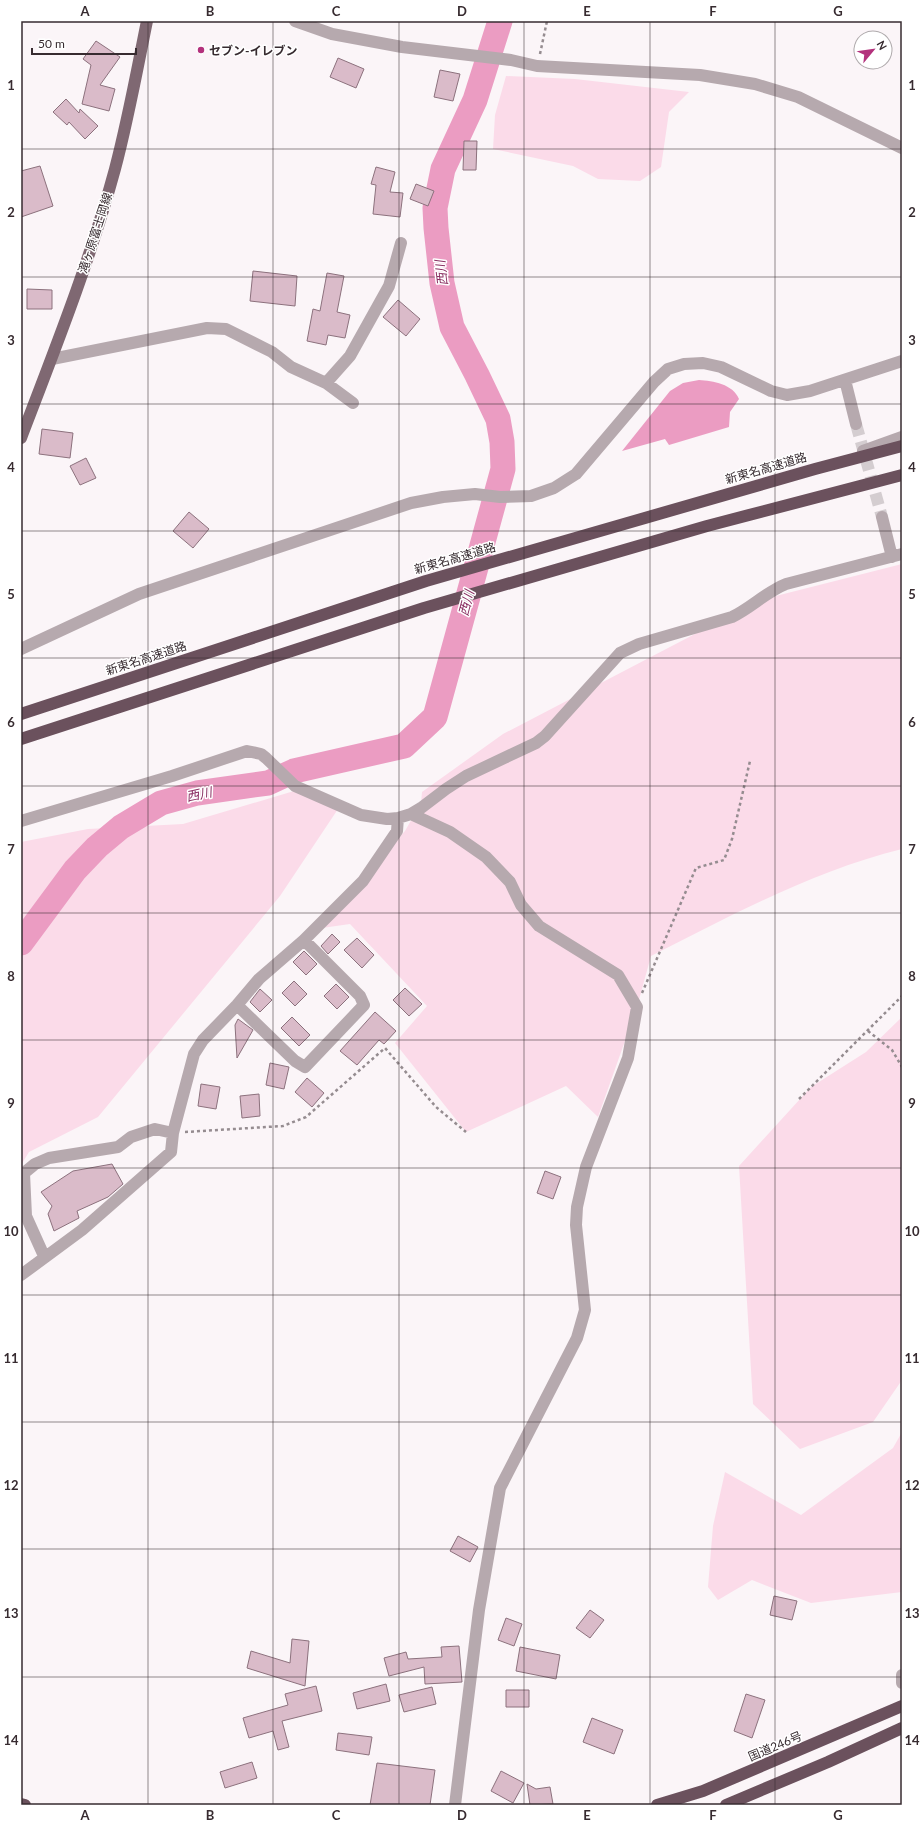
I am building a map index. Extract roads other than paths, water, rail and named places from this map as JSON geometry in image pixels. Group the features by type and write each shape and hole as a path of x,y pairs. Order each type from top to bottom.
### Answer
{"highway":[{"name":"新東名高速道路","path":"21,714 426,581 815,469 902,446"},
{"path":"21,739 424,608 707,526 902,475"},
{"name":"国道246号","path":"658,1805 703,1791 902,1706"},
{"path":"726,1805 828,1762 902,1728"},
{"path":"21,1804 25,1805"}],"main road":[{"name":"滝ヶ原富士岡線","path":"21,438 52,359 96,231 115,169 147,21"}],"street":[{"path":"295,21 332,34 402,47 511,60 537,66 700,76 755,84 798,97 902,148"},
{"path":"326,384 350,356 390,286 401,243"},
{"path":"52,359 207,328 226,329 272,352 291,367 326,384 354,403"},
{"path":"21,649 139,594 411,503 443,497 475,494 500,497 530,496 554,488 576,474 654,382 668,369 684,364 703,363 721,367 771,391 787,395 810,391 902,362"},
{"path":"845,380 856,424"},
{"path":"815,469 902,437"},
{"path":"855,488 902,479"},
{"path":"21,821 247,752 261,754 295,786 361,815 387,819 398,818 411,814 456,782 526,749 545,736 614,658 629,648 732,617 744,611 775,588 786,584 897,555 882,517"},
{"path":"411,814 450,832 486,857 510,882 521,905 539,926 618,975 637,1007 628,1058 586,1167 577,1207 576,1225 585,1310 577,1338 500,1488 479,1610 455,1805"},
{"path":"21,1276 44,1256 82,1230 171,1152 173,1133 194,1054 203,1040 237,1005 259,978 304,940 364,881 397,831 398,818"},
{"path":"237,1005 295,1061 305,1067 364,1006 360,996 304,940"},
{"path":"44,1256 26,1216 24,1173 35,1164 49,1158 118,1147 131,1137 155,1129 173,1133"},
{"path":"902,1675 902,1683"}],"waterway":[{"name":"西川","path":"21,943 75,870 97,847 121,827 161,803 197,793 268,783 294,771 404,746 435,717 503,469 502,442 498,419 452,327 442,283 435,208 443,169 475,100 500,21"}],"tunnel":[{"path":"856,424 882,517"}],"place":[{"name":"セブン-イレブン","path":"201,50"}]}
